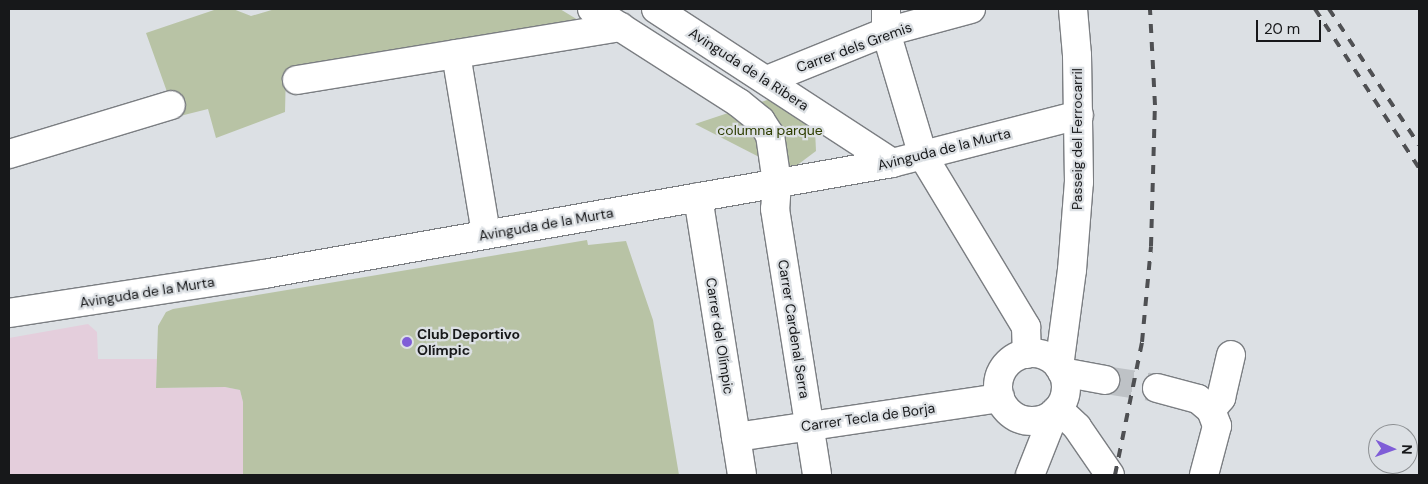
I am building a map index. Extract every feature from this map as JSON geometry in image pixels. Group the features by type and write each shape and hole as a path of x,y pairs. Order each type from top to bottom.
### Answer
{"street":[{"path":"592,9 761,121 770,135 777,183"},
{"name":"Avinguda de la Ribera","path":"656,9 892,163"},
{"name":"Carrer dels Gremis","path":"767,80 886,20 971,9"},
{"name":"Passeig del Ferrocarril","path":"1030,475 1066,391 1060,369 1072,270 1079,182 1079,115 1073,9"},
{"path":"886,20 924,156 1026,328 1027,354 1045,356 1060,369 1105,380"},
{"path":"297,80 621,27"},
{"path":"456,54 486,234"},
{"path":"9,154 171,105"},
{"name":"Avinguda de la Murta","path":"9,313 264,274 892,163 1079,115"},
{"name":"Carrer Cardenal Serra","path":"777,183 774,209 817,475"},
{"name":"Carrer del Olímpic","path":"698,197 742,475"},
{"name":"Passeig del Ferrocarril","path":"1024,475 1025,453 1007,407 999,379 1003,370 1018,357 1027,354 1058,302 1072,270"},
{"path":"1211,410 1221,398 1231,354"},
{"path":"1157,388 1198,398 1211,410 1216,426 1204,475"},
{"path":"1007,407 1036,421 1057,410 1077,427 1110,475"},
{"name":"Carrer Tecla de Borja","path":"736,437 809,425 1007,407"}],"shaded area":[{"path":"88,324 97,332 98,359 157,359 156,388 225,387 240,390 243,402 244,475 9,475 9,338"}],"green space":[{"path":"217,9 233,9 251,16 275,9 560,9 583,23 286,71 285,112 216,138 208,109 176,117 146,33"},
{"name":"columna parque","path":"776,97 815,130 816,151 788,172 695,124"},
{"name":"Club Deportivo Olímpic","path":"587,240 588,245 626,241 653,320 679,475 243,475 243,402 240,390 225,387 156,388 158,326 166,312 173,309"}],"tunnel":[{"path":"1105,380 1157,388"}],"railway":[{"path":"1115,475 1142,342 1151,246 1155,105 1150,9"},
{"path":"1315,9 1419,168"},
{"path":"1329,9 1419,145"}],"place":[{"name":"Club Deportivo Olímpic","path":"407,342"}]}
